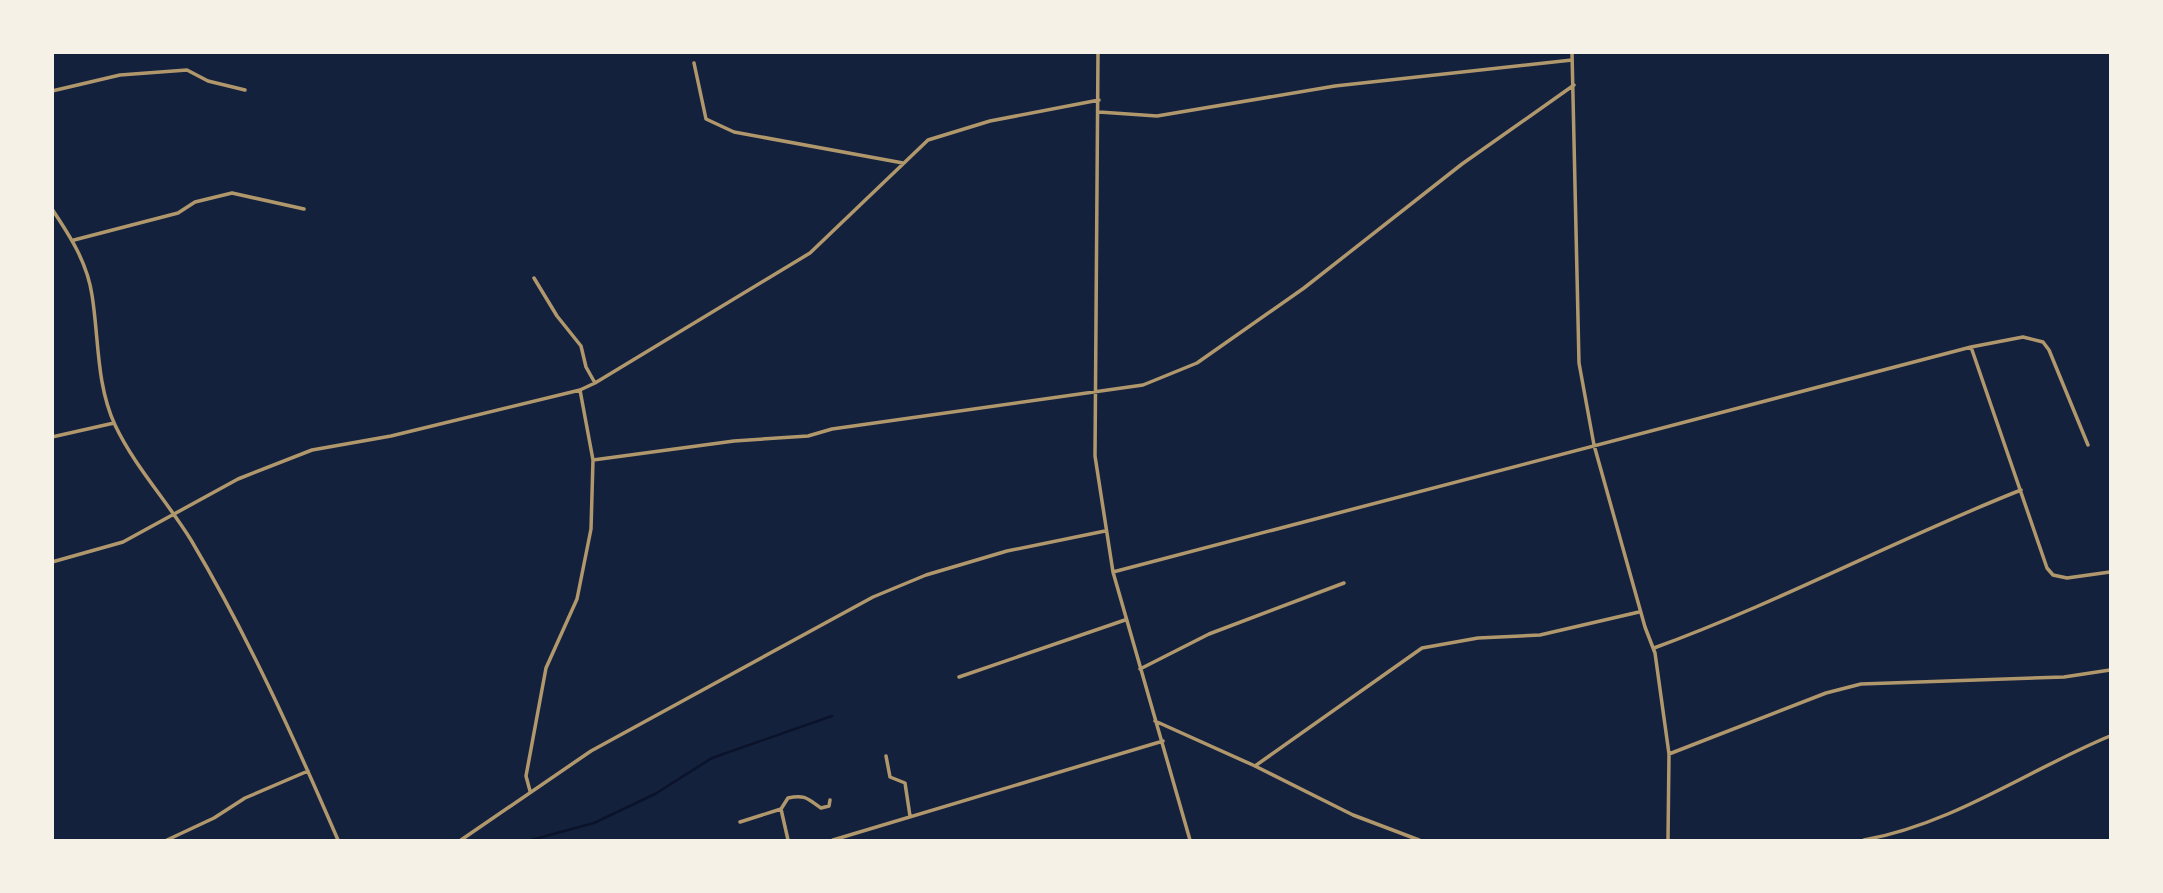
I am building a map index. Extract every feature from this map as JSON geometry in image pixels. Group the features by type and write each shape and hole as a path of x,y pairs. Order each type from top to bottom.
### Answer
{"street":[{"path":"1098,52 1095,456 1113,572 1190,841"},
{"path":"1572,52 1579,363 1594,445 1640,612 1654,648 1669,754 1668,841"},
{"path":"1099,112 1157,116 1335,86 1573,60"},
{"path":"694,63 706,119 734,132 903,163"},
{"path":"52,91 120,75 187,70 208,81 245,89"},
{"path":"593,460 734,441 808,436 832,429 1143,385 1197,363 1304,288 1462,164 1574,85"},
{"path":"52,562 123,542 238,479 312,450 391,436 580,390 810,253 928,140 990,121 1099,100"},
{"path":"73,240 178,213 195,202 232,193 304,209"},
{"path":"52,209 73,240 92,293 101,378 114,424 145,477 173,513 250,649 338,841"},
{"path":"534,278 557,316 581,346 595,383"},
{"path":"1113,572 1970,347 2023,337 2043,342 2088,444"},
{"path":"1970,347 2047,568 2053,575 2067,578 2110,572"},
{"path":"530,791 526,776 546,668 577,599 591,529 593,460 580,390"},
{"path":"52,437 114,424"},
{"path":"1654,648 1787,596 1933,524 2021,490"},
{"path":"461,841 530,791 641,722 873,597 926,575 1007,551 1105,531"},
{"path":"1140,669 1209,634 1343,583"},
{"path":"1255,766 1422,648 1467,639 1540,635 1640,612"},
{"path":"959,677 1125,620"},
{"path":"1669,754 1826,693 1861,684 2064,677 2110,670"},
{"path":"1156,722 1255,766 1353,816 1419,841"},
{"path":"1864,841 1945,816 2043,766 2110,736"},
{"path":"833,841 1163,741"},
{"path":"886,756 890,777 905,783 910,816"},
{"path":"167,841 245,797 308,771"},
{"path":"740,822 780,809 788,798 800,795 807,796 821,808 829,806 830,800"},
{"path":"780,809 788,841"},
{"path":"852,834 853,841"}],"waterway":[{"path":"531,840 594,823 655,794 712,758 832,716"}]}
